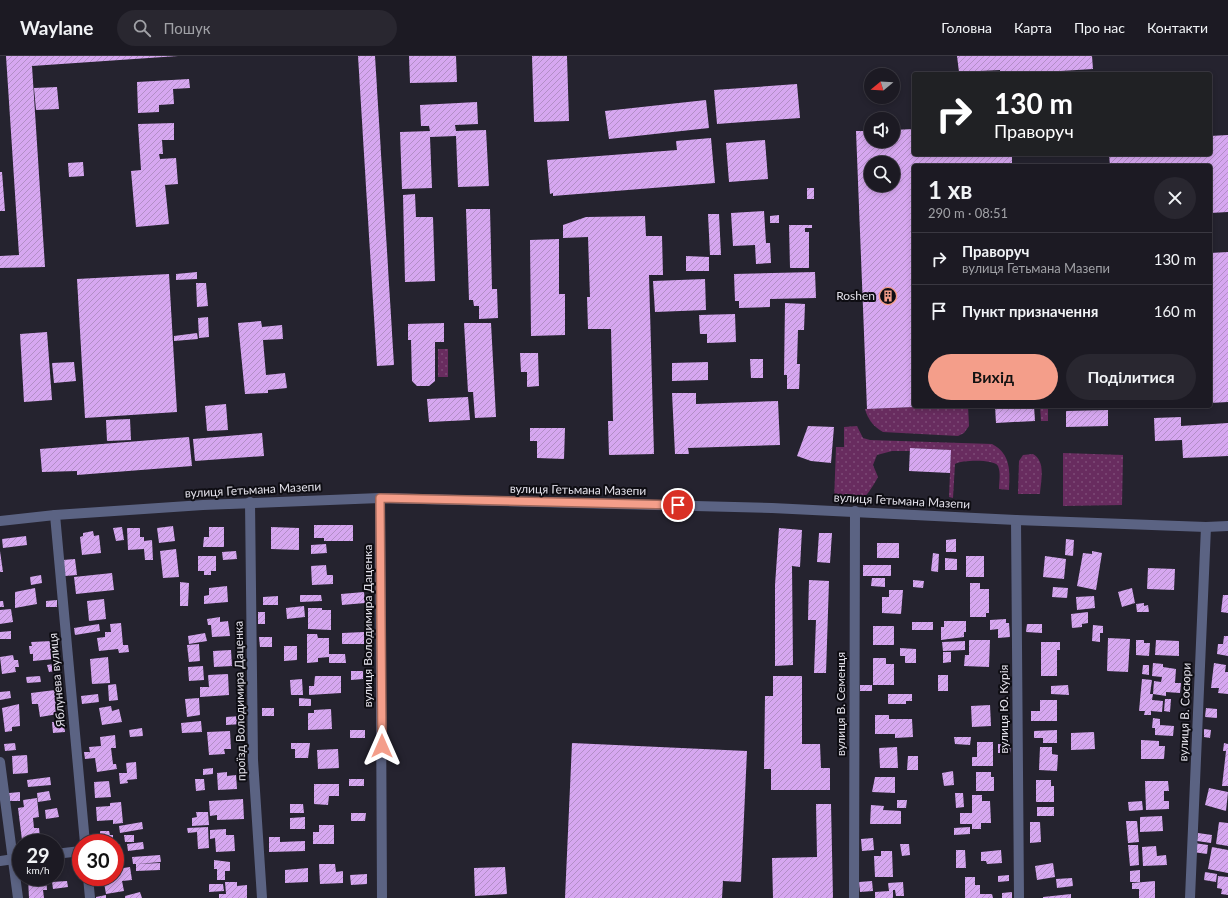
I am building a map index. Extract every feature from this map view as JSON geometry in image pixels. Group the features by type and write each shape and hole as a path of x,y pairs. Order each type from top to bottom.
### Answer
{"street":[{"name":"вулиця Гетьмана Мазепи","path":"0,521 56,515 250,502 380,498 855,511 1016,520 1206,527 1228,526"},
{"name":"вулиця Володимира Даценка","path":"380,498 382,898"},
{"name":"проїзд Володимира Даценка","path":"250,502 253,760 262,898"},
{"name":"вулиця В. Семенця","path":"854,898 855,511"},
{"name":"Яблунева вулиця","path":"56,515 84,834"},
{"name":"вулиця Ю. Курія","path":"1016,520 1019,898"},
{"name":"вулиця В. Сосюри","path":"1190,898 1206,527"},
{"path":"0,762 13,834"},
{"path":"0,861 12,860"},
{"path":"18,886 18,898"},
{"path":"89,886 90,898"}],"shaded area":[{"path":"438,349 448,349 448,377 438,377"},
{"path":"912,407 968,408 969,426 964,433 958,436 883,432 872,423 865,409"},
{"path":"1040,408 1048,408 1048,421 1041,421"},
{"path":"857,426 863,438 870,440 992,444 1003,453 1006,458 1009,470 1009,490 999,489 1000,478 998,466 995,464 984,461 964,462 955,464 953,498 949,497 951,450 910,448 910,451 892,451 877,455 873,465 878,477 865,496 857,501 834,502 836,447 844,447 844,427"},
{"path":"1063,453 1123,455 1122,505 1063,506"},
{"path":"1033,454 1040,461 1041,466 1042,477 1040,494 1018,494 1019,461 1023,455"}],"building":[{"path":"6,56 178,56 32,66 45,267 0,268 0,256 19,255"},
{"path":"358,56 375,56 394,365 377,366"},
{"path":"409,56 456,56 457,82 410,83"},
{"path":"532,56 567,56 569,121 534,122"},
{"path":"957,56 1092,56 1093,69 1046,72 1000,72 1000,70 959,72"},
{"path":"189,79 190,88 173,89 174,104 159,105 159,112 138,113 137,82"},
{"path":"797,84 800,118 717,124 714,90"},
{"path":"57,87 59,109 36,110 34,88"},
{"path":"706,100 709,128 609,139 605,111"},
{"path":"477,102 478,124 455,125 456,131 486,130 489,186 458,187 456,136 430,137 432,188 402,189 400,132 430,131 429,126 421,126 420,105"},
{"path":"174,123 174,140 162,140 163,154 159,154 160,159 176,158 178,184 165,185 169,224 136,227 131,171 141,170 138,124"},
{"name":"Roshen","path":"912,129 912,156 1012,156 1012,164 912,164 912,407 867,409 856,131 864,131 864,148 900,148 900,130"},
{"path":"1228,135 1228,212 1212,213 1212,164 1110,164 1109,156 1212,156 1212,136"},
{"path":"711,138 715,183 553,196 553,193 550,194 547,160 677,150 676,141"},
{"path":"765,140 768,179 729,182 726,143"},
{"path":"83,162 84,176 69,177 68,163"},
{"path":"0,172 2,172 5,211 0,211"},
{"path":"807,188 814,188 814,199 807,199"},
{"path":"415,194 416,217 433,217 435,281 405,282 403,195"},
{"path":"466,209 490,209 492,289 497,289 498,318 479,319 479,306 474,306 473,300 469,300"},
{"path":"764,211 766,243 770,243 771,263 756,264 755,245 733,246 731,213"},
{"path":"708,214 719,214 721,255 710,255"},
{"path":"779,215 779,223 770,223 770,216"},
{"path":"645,216 646,236 662,236 663,275 649,275 654,454 609,455 608,421 613,421 611,329 588,329 587,297 590,297 588,237 563,238 563,225 586,217"},
{"path":"789,225 812,225 812,228 805,228 805,232 809,232 809,268 790,268"},
{"path":"559,239 559,294 565,294 565,335 531,336 530,240"},
{"path":"1228,252 1228,402 1212,403 1212,253"},
{"path":"686,256 709,257 709,271 686,271"},
{"path":"197,272 197,279 176,280 176,274"},
{"path":"815,272 816,298 770,299 770,307 739,308 739,301 735,301 734,274"},
{"path":"169,274 177,412 85,418 77,279"},
{"path":"705,279 706,310 655,312 653,281"},
{"path":"196,283 206,283 208,306 197,307"},
{"path":"785,303 805,304 804,330 798,330 797,364 800,364 799,389 787,389 787,375 784,375"},
{"path":"735,314 736,342 707,343 707,334 700,334 699,315"},
{"path":"208,317 209,337 199,338 198,318"},
{"path":"261,321 262,327 282,325 283,339 263,340 266,375 285,373 287,388 268,390 268,393 245,394 238,323"},
{"path":"444,323 444,342 435,342 435,381 429,386 417,386 412,381 411,340 408,340 408,324"},
{"path":"464,323 491,323 496,417 475,418 473,392 468,392"},
{"path":"47,332 52,400 24,402 20,334"},
{"path":"197,333 198,339 174,341 174,336"},
{"path":"520,353 538,353 539,386 527,387 527,372 521,372"},
{"path":"750,359 763,359 763,378 751,378"},
{"path":"74,362 76,381 54,383 52,363"},
{"path":"708,362 708,380 672,381 672,363"},
{"path":"672,393 696,393 696,404 778,401 780,445 688,448 689,454 675,454"},
{"path":"468,397 470,420 429,422 427,399"},
{"path":"226,404 228,430 207,431 205,406"},
{"path":"995,408 1034,408 1035,421 996,423"},
{"path":"1108,410 1108,426 1066,427 1066,411"},
{"path":"1181,417 1181,426 1228,423 1228,456 1183,458 1182,440 1155,441 1154,418"},
{"path":"130,419 131,440 107,441 106,420"},
{"path":"808,426 834,427 831,463 811,461 797,456"},
{"path":"530,428 565,428 564,459 537,458 537,441 530,441"},
{"path":"262,433 264,456 195,461 193,439"},
{"path":"189,437 192,466 77,475 77,471 42,472 40,449"},
{"path":"910,448 951,450 950,473 909,471"},
{"path":"314,525 353,525 353,541 324,541 324,538 314,538"},
{"path":"173,526 175,541 159,543 157,528"},
{"path":"122,527 124,540 116,541 113,528"},
{"path":"209,527 224,527 224,547 203,547 204,537 209,537"},
{"path":"271,527 299,528 299,550 271,549"},
{"path":"127,528 140,528 140,537 144,537 144,541 152,540 153,560 145,560 144,549 128,550"},
{"path":"779,528 802,530 800,567 792,566 793,665 775,666 775,585"},
{"path":"93,531 94,536 99,535 101,553 82,555 80,537 83,536 83,533"},
{"path":"819,533 832,533 830,563 817,562"},
{"path":"26,536 27,545 3,548 2,539"},
{"path":"956,539 956,552 946,552 946,540"},
{"path":"1066,539 1074,540 1073,556 1065,555"},
{"path":"877,543 899,543 899,558 877,558"},
{"path":"326,544 327,553 311,554 311,545"},
{"path":"176,549 179,577 163,578 160,551"},
{"path":"0,551 3,572 0,572"},
{"path":"236,551 237,559 223,560 222,552"},
{"path":"1092,551 1102,553 1096,590 1077,586 1083,553 1092,554"},
{"path":"933,553 939,554 938,572 931,571"},
{"path":"198,556 216,556 216,571 211,571 211,575 204,575 204,571 198,571"},
{"path":"966,556 984,556 984,577 966,577"},
{"path":"1045,556 1066,559 1064,579 1043,577"},
{"path":"945,558 957,559 957,570 945,570"},
{"path":"75,559 77,575 65,576 63,560"},
{"path":"326,565 327,575 333,575 333,584 312,585 311,566"},
{"path":"863,565 891,565 891,576 863,576"},
{"path":"1148,568 1175,569 1174,590 1147,589"},
{"path":"112,573 114,590 76,594 74,577"},
{"path":"41,575 42,583 31,585 30,577"},
{"path":"872,578 885,578 885,587 871,586"},
{"path":"809,580 829,581 826,673 814,673 816,620 808,620"},
{"path":"913,580 924,581 923,588 913,587"},
{"path":"180,582 189,583 188,606 180,606"},
{"path":"970,583 980,583 980,589 989,589 989,613 986,613 986,617 970,617"},
{"path":"227,586 228,602 204,604 204,596 209,595 209,588"},
{"path":"1053,587 1068,588 1067,598 1052,597"},
{"path":"35,588 37,604 15,608 15,592"},
{"path":"1132,588 1135,603 1122,607 1118,592"},
{"path":"889,590 903,590 901,614 882,613 882,597 889,597"},
{"path":"364,592 365,603 342,605 341,594"},
{"path":"300,595 321,595 322,601 300,602"},
{"path":"1223,595 1228,595 1228,613 1221,612"},
{"path":"278,596 278,605 263,605 263,597"},
{"path":"1094,596 1095,608 1077,610 1076,597"},
{"path":"104,599 106,619 89,621 87,601"},
{"path":"57,600 57,607 46,607 46,601"},
{"path":"0,601 3,601 4,607 0,607"},
{"path":"1144,603 1144,606 1148,605 1149,612 1137,612 1136,604"},
{"path":"304,606 305,617 287,619 286,608"},
{"path":"308,608 322,608 322,610 331,610 331,630 308,629"},
{"path":"11,609 13,622 0,624 0,610"},
{"path":"258,612 265,612 265,624 258,624"},
{"path":"1088,612 1088,623 1082,624 1082,627 1072,628 1071,614"},
{"path":"220,617 220,622 228,621 230,636 212,637 211,625 208,625 207,619"},
{"path":"1006,619 1006,623 1009,623 1010,637 998,638 998,629 990,630 990,620"},
{"path":"944,621 966,621 966,632 964,632 964,637 941,640 941,627 944,627"},
{"path":"912,622 933,622 933,630 912,630"},
{"path":"121,623 123,645 128,645 129,652 119,653 118,649 99,651 97,638 105,637 105,632 111,632 110,624"},
{"path":"99,624 100,631 75,635 74,628"},
{"path":"1027,624 1042,624 1042,633 1026,632"},
{"path":"1093,625 1103,626 1103,633 1100,633 1100,642 1092,641"},
{"path":"873,626 894,626 894,645 873,645"},
{"path":"11,631 11,639 0,639 0,632"},
{"path":"364,632 364,644 342,644 342,633"},
{"path":"205,633 207,641 189,644 188,636"},
{"path":"307,634 317,634 318,638 329,638 329,654 345,654 346,663 329,663 329,657 318,658 318,662 307,663"},
{"path":"1224,636 1228,636 1228,656 1217,654 1218,644 1223,644"},
{"path":"259,637 272,637 272,647 260,647"},
{"path":"1108,638 1130,639 1128,672 1107,671"},
{"path":"969,640 990,640 989,667 964,666 965,655 969,655"},
{"path":"1136,640 1144,640 1144,643 1150,643 1149,656 1136,655"},
{"path":"1156,640 1179,641 1179,656 1155,655"},
{"path":"52,641 54,659 33,661 33,654 30,654 29,646 32,646 31,642"},
{"path":"965,641 965,650 943,651 942,642"},
{"path":"1041,642 1060,642 1060,650 1057,650 1057,676 1041,676"},
{"path":"199,644 200,661 189,662 187,645"},
{"path":"284,646 297,646 297,660 284,661"},
{"path":"900,648 916,649 916,663 905,663 905,656 900,656"},
{"path":"231,650 232,666 214,667 213,651"},
{"path":"943,652 951,652 951,662 943,663"},
{"path":"13,655 14,660 18,660 19,667 15,667 16,672 2,674 0,657"},
{"path":"108,657 110,683 92,684 90,659"},
{"path":"873,658 886,658 886,664 894,664 894,685 873,685"},
{"path":"60,663 61,670 49,672 47,665"},
{"path":"1153,663 1163,664 1163,667 1176,669 1175,683 1181,683 1180,693 1166,692 1166,696 1153,694 1154,681 1161,682 1162,677 1152,676"},
{"path":"1214,663 1226,665 1225,672 1228,672 1228,694 1218,693 1219,688 1211,688"},
{"path":"1143,665 1149,665 1149,675 1142,674"},
{"path":"203,666 204,680 189,681 188,667"},
{"path":"351,671 363,671 363,679 351,680"},
{"path":"228,674 229,695 200,697 200,687 209,687 208,675"},
{"path":"938,675 948,675 948,691 938,691"},
{"path":"40,676 41,682 27,683 26,677"},
{"path":"315,676 341,676 341,693 309,695 309,686 314,686"},
{"path":"773,676 802,676 802,744 820,744 821,768 830,768 830,790 771,790 771,769 764,769 765,696 773,696"},
{"path":"302,679 303,695 291,695 290,680"},
{"path":"1142,679 1152,680 1150,694 1153,694 1152,700 1163,701 1162,712 1151,711 1151,715 1144,715 1145,711 1139,711"},
{"path":"116,684 118,700 109,701 108,685"},
{"path":"860,685 872,685 872,691 860,691"},
{"path":"1068,685 1069,695 1051,694 1051,686"},
{"path":"55,690 58,714 40,717 38,704 32,704 31,693"},
{"path":"10,691 11,698 0,700 0,692"},
{"path":"98,694 99,702 82,704 81,696"},
{"path":"888,694 912,694 912,701 906,701 906,704 888,704"},
{"path":"199,698 200,715 187,717 185,699"},
{"path":"299,698 311,699 311,706 299,706"},
{"path":"1165,699 1171,699 1170,712 1164,711"},
{"path":"1040,700 1057,700 1057,721 1031,721 1031,711 1040,711"},
{"path":"19,704 20,726 12,727 12,731 5,732 2,708"},
{"path":"990,705 991,726 972,727 971,706"},
{"path":"111,706 112,711 119,709 122,722 102,725 99,708"},
{"path":"262,708 274,708 274,716 262,716"},
{"path":"1206,708 1217,709 1217,718 1205,717"},
{"path":"331,709 332,729 308,730 308,713 314,713 314,710"},
{"path":"875,715 889,715 889,719 912,719 913,737 895,738 895,734 875,734"},
{"path":"241,716 242,724 226,725 226,717"},
{"path":"1153,718 1160,719 1160,725 1174,726 1173,736 1155,735 1155,728 1152,728"},
{"path":"201,721 202,732 182,733 181,723"},
{"path":"52,722 64,722 65,732 53,733"},
{"path":"142,728 143,736 130,737 129,730"},
{"path":"1204,729 1211,730 1210,738 1204,737"},
{"path":"350,730 365,730 365,738 350,738"},
{"path":"1057,730 1057,743 1043,743 1043,738 1034,738 1034,731"},
{"path":"230,731 231,749 224,749 225,754 209,755 207,732"},
{"path":"1094,732 1095,749 1071,750 1071,733"},
{"path":"115,735 116,748 111,748 113,764 116,764 117,769 97,772 95,758 85,759 84,752 90,752 89,747 101,746 100,737"},
{"path":"954,737 971,737 970,745 955,744"},
{"path":"1141,740 1159,741 1159,746 1165,746 1164,759 1141,759"},
{"path":"977,742 993,742 993,766 972,766 972,757 977,757"},
{"path":"15,743 16,750 5,751 4,744"},
{"path":"291,743 310,743 308,758 295,758 295,749 291,749"},
{"path":"572,743 747,751 741,882 723,881 722,898 565,898"},
{"path":"1224,743 1228,744 1228,786 1222,786 1226,751 1223,751"},
{"path":"998,744 1011,745 1010,753 998,753"},
{"path":"897,747 898,768 880,768 879,748"},
{"path":"1040,747 1052,747 1052,754 1058,755 1057,771 1039,770"},
{"path":"338,749 339,768 318,769 317,750"},
{"path":"27,755 28,773 13,774 12,756"},
{"path":"908,756 918,756 918,770 907,770"},
{"path":"136,762 137,779 127,780 128,783 120,784 119,773 127,773 126,763"},
{"path":"213,768 213,774 203,775 203,769"},
{"path":"953,771 954,785 944,786 942,773"},
{"path":"227,772 227,776 236,775 237,789 218,790 217,773"},
{"path":"976,772 991,772 991,777 994,777 994,791 976,791"},
{"path":"50,777 51,785 28,787 27,780"},
{"path":"875,777 895,777 895,793 872,792"},
{"path":"195,779 204,779 205,790 196,791"},
{"path":"349,779 364,779 364,786 349,786"},
{"path":"1036,780 1051,780 1051,786 1054,786 1054,802 1036,802"},
{"path":"109,781 111,797 95,798 94,782"},
{"path":"1145,781 1168,781 1169,791 1164,791 1164,801 1169,801 1169,809 1146,810"},
{"path":"314,784 339,784 339,796 329,796 328,805 314,804"},
{"path":"1209,788 1228,792 1226,811 1205,805"},
{"path":"49,791 51,800 38,802 37,793"},
{"path":"20,792 20,801 10,801 9,793"},
{"path":"955,793 963,793 964,807 956,808"},
{"path":"972,795 982,795 982,801 990,801 991,823 981,823 981,829 972,829 972,824 960,824 960,813 972,813"},
{"path":"37,798 39,817 33,818 34,828 39,828 40,834 21,834 18,808 24,807 23,800"},
{"path":"243,799 244,819 217,820 217,815 210,816 209,801"},
{"path":"897,800 907,800 906,808 897,808"},
{"path":"1142,801 1143,810 1129,811 1128,802"},
{"path":"121,802 123,823 113,824 113,820 97,821 96,807 110,806 110,803"},
{"path":"290,804 303,804 304,813 290,813"},
{"path":"816,804 831,804 833,898 773,898 772,858 817,857"},
{"path":"871,805 884,806 883,810 901,811 901,824 870,824"},
{"path":"1037,807 1054,807 1054,816 1037,816"},
{"path":"57,808 59,817 46,819 45,810"},
{"path":"196,812 208,812 209,825 192,826 192,818 197,817"},
{"path":"351,813 366,813 365,821 351,821"},
{"path":"1162,816 1163,831 1140,832 1140,817"},
{"path":"305,817 305,829 290,829 290,818"},
{"path":"1126,821 1137,821 1139,842 1128,843"},
{"path":"142,822 143,829 120,833 119,826"},
{"path":"1030,822 1040,822 1041,842 1030,843"},
{"path":"1219,822 1228,823 1228,846 1216,844"},
{"path":"319,825 334,825 334,844 313,844 313,832 319,832"},
{"path":"208,827 209,848 198,849 197,832 188,833 187,828"},
{"path":"970,827 970,834 954,835 954,828"},
{"path":"226,829 226,835 234,835 235,851 216,852 215,838 210,839 210,830"},
{"path":"100,831 109,831 110,834 100,834"},
{"path":"1198,833 1212,835 1211,843 1197,841"},
{"path":"124,835 134,835 134,842 125,842"},
{"path":"269,837 280,837 280,842 305,841 305,851 269,852"},
{"path":"873,838 874,850 862,851 861,839"},
{"path":"143,842 144,849 128,851 127,844"},
{"path":"1194,843 1208,845 1207,854 1193,852"},
{"path":"900,844 909,844 910,855 902,856"},
{"path":"1128,845 1138,845 1139,865 1130,866"},
{"path":"1156,846 1157,856 1166,855 1167,865 1143,866 1142,847"},
{"path":"1212,847 1228,850 1228,873 1208,869"},
{"path":"956,850 965,850 966,868 956,868"},
{"path":"1001,850 1002,863 987,864 986,861 981,861 981,852"},
{"path":"881,851 892,851 893,877 875,877 874,856 881,856"},
{"path":"160,855 161,862 137,864 160,863 160,870 136,871 136,864 133,864 132,857"},
{"path":"214,860 230,862 230,871 225,871 225,880 217,880 217,869 214,869"},
{"path":"1053,863 1055,877 1037,880 1035,866"},
{"path":"319,864 335,864 336,872 343,871 343,883 320,884"},
{"path":"130,867 132,880 124,881 124,868"},
{"path":"505,867 507,894 475,896 474,868"},
{"path":"308,868 308,882 285,883 285,870"},
{"path":"1140,870 1140,882 1130,882 1130,871"},
{"path":"1205,872 1217,874 1216,882 1204,880"},
{"path":"367,874 367,884 351,885 350,875"},
{"path":"1009,875 1009,881 998,882 998,876"},
{"path":"1218,876 1228,877 1228,895 1221,894 1222,889 1217,888"},
{"path":"965,877 975,877 975,885 980,885 980,894 992,894 993,898 965,898"},
{"path":"1072,878 1073,886 1057,888 1056,879"},
{"path":"64,881 67,881 68,887 53,889 53,886 64,886"},
{"path":"872,881 873,891 860,892 859,882"},
{"path":"1155,881 1155,898 1139,898 1139,889 1132,889 1132,883"},
{"path":"225,882 237,882 237,886 247,885 247,898 219,898 219,894 226,894"},
{"path":"903,882 904,896 896,896 895,890 893,890 893,898 875,898 875,892 889,891 888,883"},
{"path":"209,884 223,884 224,891 209,892"},
{"path":"28,886 47,886 47,890 43,890 44,898 29,898"},
{"path":"105,886 123,886 124,891 106,894"},
{"path":"140,892 142,898 125,898 125,896"},
{"path":"1012,892 1012,898 1002,898 1002,893"},
{"path":"1071,894 1071,898 1043,898 1043,897"},
{"path":"106,895 106,898 96,898 96,897"}],"place":[{"name":"Roshen","path":"888,296"}],"route":[{"path":"382,746 380,498 678,505"}]}
